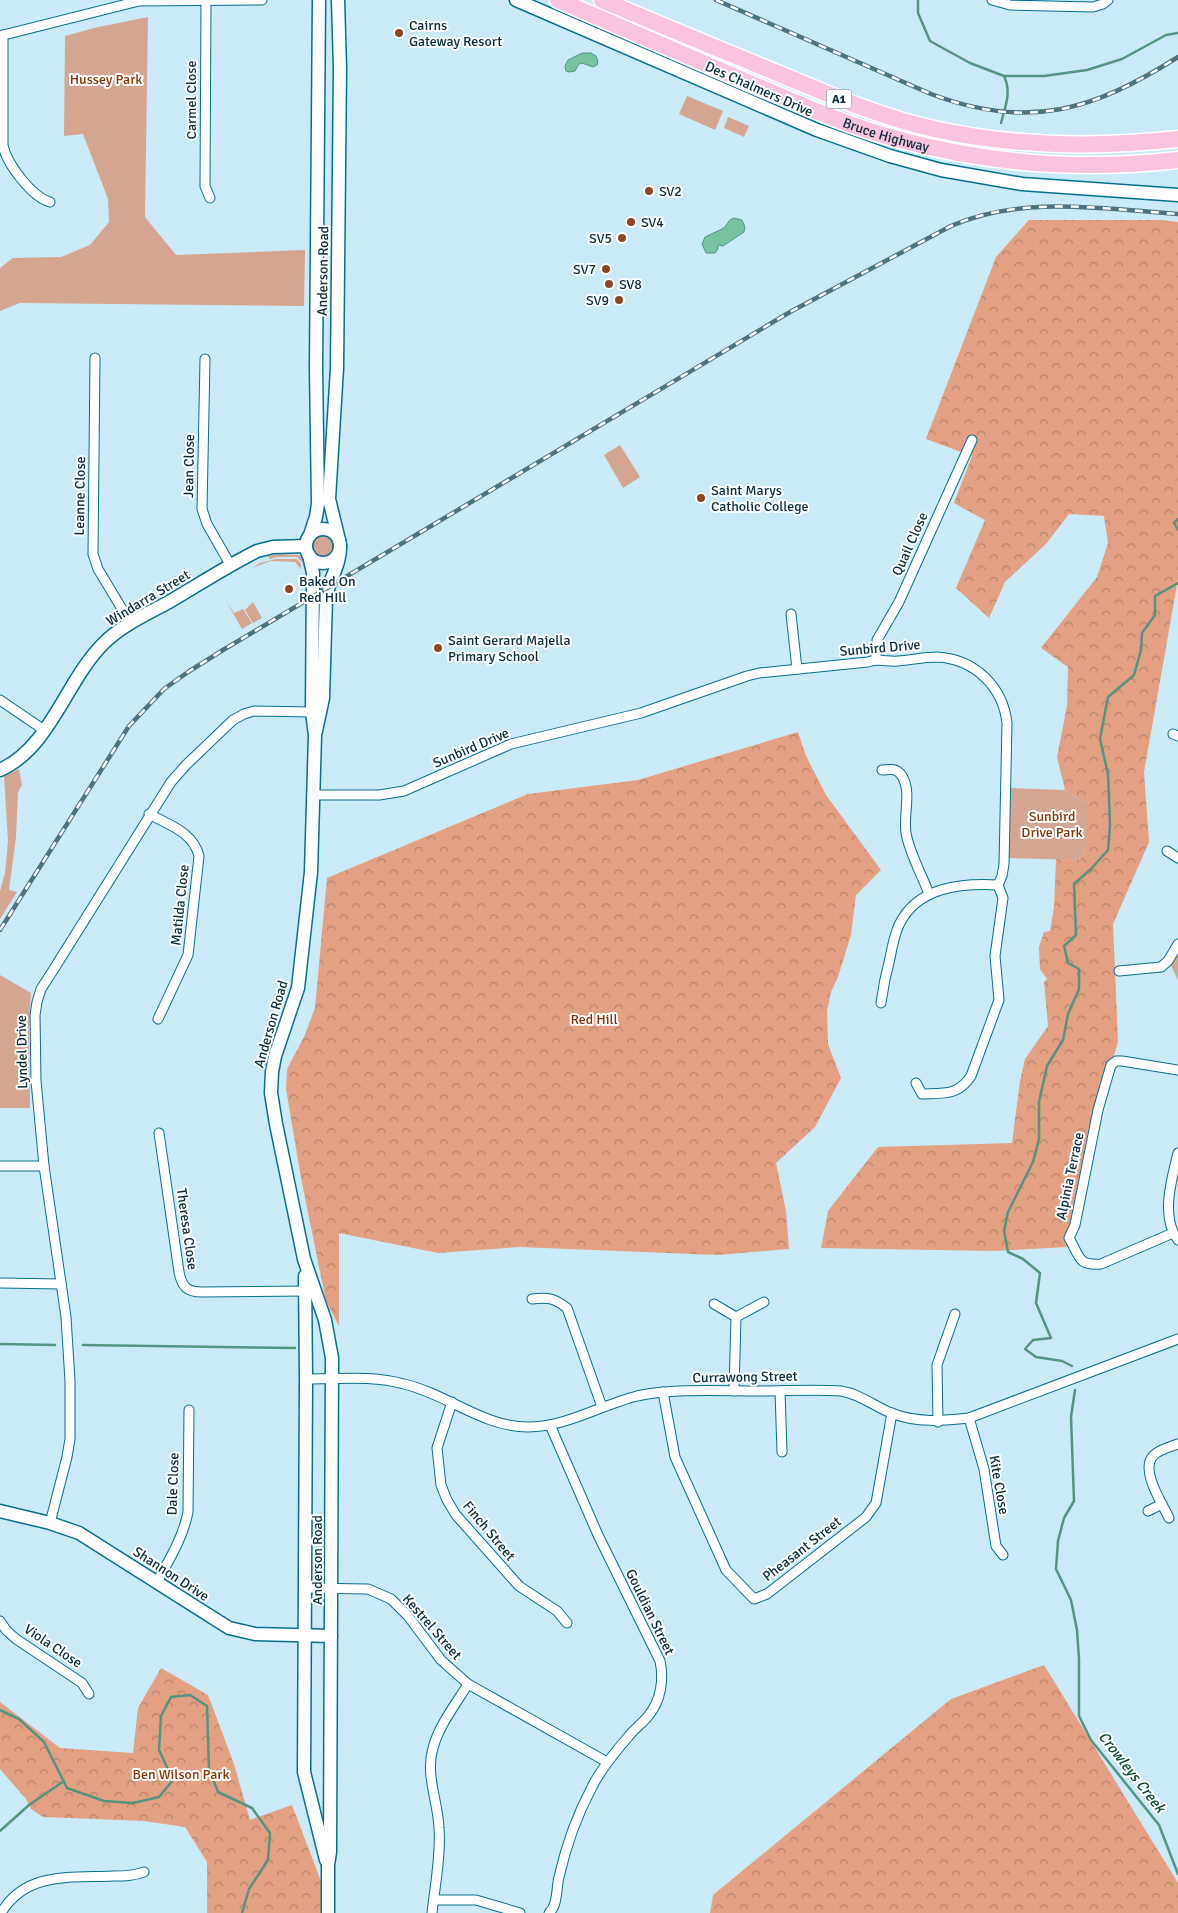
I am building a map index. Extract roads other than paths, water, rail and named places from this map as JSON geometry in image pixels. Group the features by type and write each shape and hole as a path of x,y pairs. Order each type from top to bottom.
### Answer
{"highway":[{"name":"Bruce Highway","path":"558,0 802,105 895,139 998,160 1052,164 1119,165 1178,160"},
{"name":"Bruce Highway","path":"602,0 849,103 931,128 992,139 1063,145 1112,145 1178,139"},
{"path":"1119,165 1140,173 1178,171"}],"street":[{"path":"50,202 41,200 9,162 5,154 3,146 2,35 139,1 262,0"},
{"name":"Anderson Road","path":"319,0 316,218 318,504 308,545 313,570 316,712 311,872 300,981 296,998 275,1056 271,1087 274,1117 310,1291 306,1379 304,1772 309,1798 328,1865"},
{"name":"Anderson Road","path":"316,712 323,698 326,597 339,560 339,543 329,499 336,390 339,255 340,68 338,0"},
{"name":"Des Chalmers Drive","path":"516,0 817,130 890,156 949,172 1022,184 1178,195"},
{"path":"992,0 1010,5 1084,7 1096,7 1108,1"},
{"name":"Carmel Close","path":"206,1 205,186 210,198"},
{"path":"317,67 340,68"},
{"path":"316,218 339,218"},
{"path":"316,254 339,255"},
{"name":"Leanne Close","path":"95,358 93,554 98,569 131,624"},
{"name":"Jean Close","path":"205,359 202,509 207,524 231,566"},
{"name":"Quail Close","path":"876,659 877,640 899,602 972,440"},
{"path":"326,529 335,534 339,543 336,556 328,562 317,562 308,545 316,530 326,529"},
{"name":"Windarra Street","path":"0,770 25,754 44,730 87,662 106,642 131,624 254,552 267,548 308,545"},
{"path":"792,614 797,669"},
{"name":"Sunbird Drive","path":"312,795 379,795 404,791 511,744 641,713 747,676 868,662 876,659 897,661 937,657 961,662 984,676 999,694 1005,709 1007,724 1004,864 998,885 1002,898 995,956 999,1000 971,1076 964,1087 951,1093 922,1094 916,1083"},
{"path":"0,700 44,730"},
{"name":"Lyndel Drive","path":"50,1523 66,1465 70,1439 69,1342 44,1166 36,1081 35,1015 37,1002 52,972 149,814 171,782 186,765 233,720 244,714 254,711 316,712"},
{"path":"882,770 898,771 904,778 906,787 906,832 929,894"},
{"name":"Matilda Close","path":"149,814 188,836 197,847 199,856 188,955 158,1019"},
{"path":"1168,851 1178,858"},
{"path":"881,1004 886,972 898,926 914,904 929,894 964,885 998,885"},
{"path":"1119,971 1161,967 1168,961 1178,944"},
{"name":"Alpinia Terrace","path":"1178,1070 1122,1061 1111,1065 1098,1110 1075,1225 1069,1238 1080,1260 1089,1265 1101,1264 1175,1236 1168,1197 1178,1153"},
{"name":"Theresa Close","path":"159,1133 178,1272 183,1285 188,1290 195,1292 310,1291"},
{"path":"0,1166 44,1166"},
{"path":"0,1283 61,1284"},
{"name":"Anderson Road","path":"310,1291 329,1333 332,1358 332,1588 328,1913"},
{"path":"532,1299 557,1300 567,1308 602,1407"},
{"path":"736,1317 764,1302"},
{"path":"714,1304 736,1317"},
{"path":"938,1422 937,1365 954,1314"},
{"path":"734,1391 736,1317"},
{"name":"Currawong Street","path":"306,1379 375,1379 398,1382 452,1402 483,1418 506,1425 528,1427 550,1425 637,1396 663,1392 734,1391 827,1390 850,1392 892,1413 917,1420 938,1422 969,1418 1178,1339"},
{"path":"780,1391 782,1452"},
{"name":"Pheasant Street","path":"663,1392 675,1457 726,1570 754,1599 767,1594 866,1517 876,1503 892,1413"},
{"name":"Finch Street","path":"452,1402 437,1448 441,1486 447,1500 456,1515 518,1586 557,1611 567,1623"},
{"name":"Dale Close","path":"157,1582 180,1541 188,1512 189,1410"},
{"name":"Kite Close","path":"969,1418 984,1469 996,1546 1003,1555"},
{"name":"Gouldian Street","path":"549,1913 555,1906 561,1870 579,1814 592,1785 607,1762 649,1716 662,1684 660,1661 598,1535 550,1425"},
{"path":"1169,1518 1150,1478 1149,1463 1151,1458 1158,1452 1178,1444"},
{"path":"1148,1511 1162,1504"},
{"name":"Shannon Drive","path":"0,1510 79,1533 230,1628 255,1634 331,1636"},
{"name":"Kestrel Street","path":"304,1588 368,1589 391,1599 408,1616 441,1660 468,1684 607,1762"},
{"name":"Viola Close","path":"0,1621 16,1639 78,1679 86,1686 89,1694"},
{"path":"432,1913 439,1828 430,1775 432,1754 439,1732 468,1684"},
{"path":"309,1798 320,1800 325,1794 326,1749 330,1731"},
{"path":"1,1913 8,1902 22,1890 46,1879 130,1875 144,1872"},
{"path":"434,1900 476,1900 520,1913"}],"waterway":[{"name":"Crowleys Creek","path":"918,0 918,13 930,41 970,63 1004,76 1044,76 1087,70 1122,59 1166,35 1178,33"},
{"path":"1001,123 1008,94 1004,76"},
{"name":"Crowleys Creek","path":"1178,519 1174,523 1178,530"},
{"name":"Crowleys Creek","path":"1072,1366 1062,1361 1036,1357 1025,1349 1033,1340 1051,1338 1036,1303 1040,1273 1023,1259 1008,1252 1004,1231 1008,1212 1033,1162 1039,1139 1039,1102 1047,1066 1063,1040 1068,1014 1079,989 1079,969 1068,963 1064,946 1076,935 1074,884 1108,850 1110,825 1108,774 1100,739 1108,697 1134,675 1141,650 1142,633 1155,615 1155,596 1178,583"},
{"path":"0,1344 55,1345"},
{"path":"83,1345 295,1348"},
{"name":"Crowleys Creek","path":"1075,1390 1071,1417 1074,1501 1064,1518 1058,1541 1056,1569 1071,1600 1077,1630 1079,1716 1091,1740 1159,1825 1178,1874"},
{"path":"0,1710 19,1719 44,1742 67,1788 104,1801 133,1803 159,1797 173,1780 159,1750 161,1716 171,1697 190,1695 207,1706 209,1769 218,1792 252,1808 270,1833 268,1860 249,1889 242,1913"},
{"path":"0,1831 29,1805 64,1781"}],"railway":[{"path":"716,0 931,94 966,105 999,111 1030,113 1060,109 1089,102 1118,90 1178,57"},
{"path":"0,930 129,726 164,689 223,650 790,312 951,226 978,216 1034,207 1092,207 1178,214"}],"place":[{"name":"Cairns Gateway Resort","path":"399,33"},
{"name":"SV2","path":"649,191"},
{"name":"SV4","path":"631,222"},
{"name":"SV5","path":"622,238"},
{"name":"SV7","path":"606,269"},
{"name":"SV8","path":"609,284"},
{"name":"SV9","path":"619,300"},
{"name":"Saint Marys Catholic College","path":"701,498"},
{"name":"Baked On Red HIll","path":"289,589"},
{"name":"Saint Gerard Majella Primary School","path":"438,648"}],"park label":[{"name":"Hussey Park","path":"106,79"},
{"name":"Sunbird Drive Park","path":"1052,824"},
{"name":"Red Hill","path":"594,1019"},
{"name":"Ben Wilson Park","path":"181,1774"}]}
